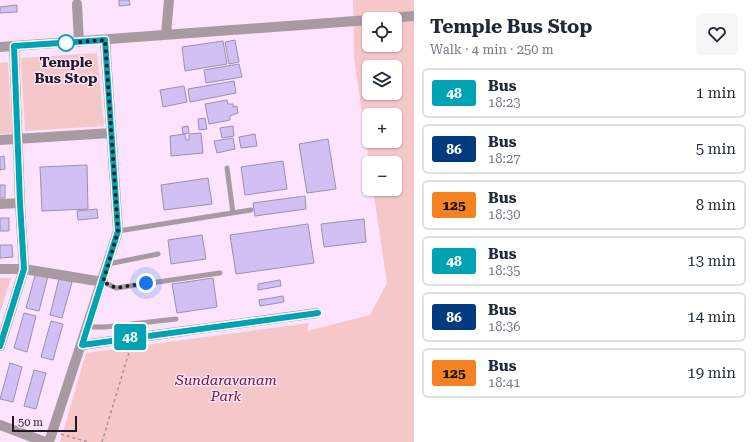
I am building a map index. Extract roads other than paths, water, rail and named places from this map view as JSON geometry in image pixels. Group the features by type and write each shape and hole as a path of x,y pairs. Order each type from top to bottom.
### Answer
{"street":[{"path":"166,34 169,0"},
{"path":"78,4 79,42"},
{"path":"402,17 414,16"},
{"path":"0,47 362,20"},
{"path":"49,442 54,431 103,282 118,231 105,40"},
{"path":"0,346 24,269 14,46"},
{"path":"0,140 111,133"},
{"path":"0,204 20,203"},
{"path":"0,269 24,269 103,282"},
{"path":"82,345 318,313"},
{"path":"0,425 45,442"}],"lane":[{"path":"227,168 233,213"},
{"path":"118,231 251,210"},
{"path":"108,264 158,254"},
{"path":"103,282 116,288 220,273"},
{"path":"88,327 105,327 176,319"}],"place":[{"name":"Temple Bus Stop","path":"66,43"}],"park label":[{"name":"Sundaravanam Park","path":"226,388"}]}
